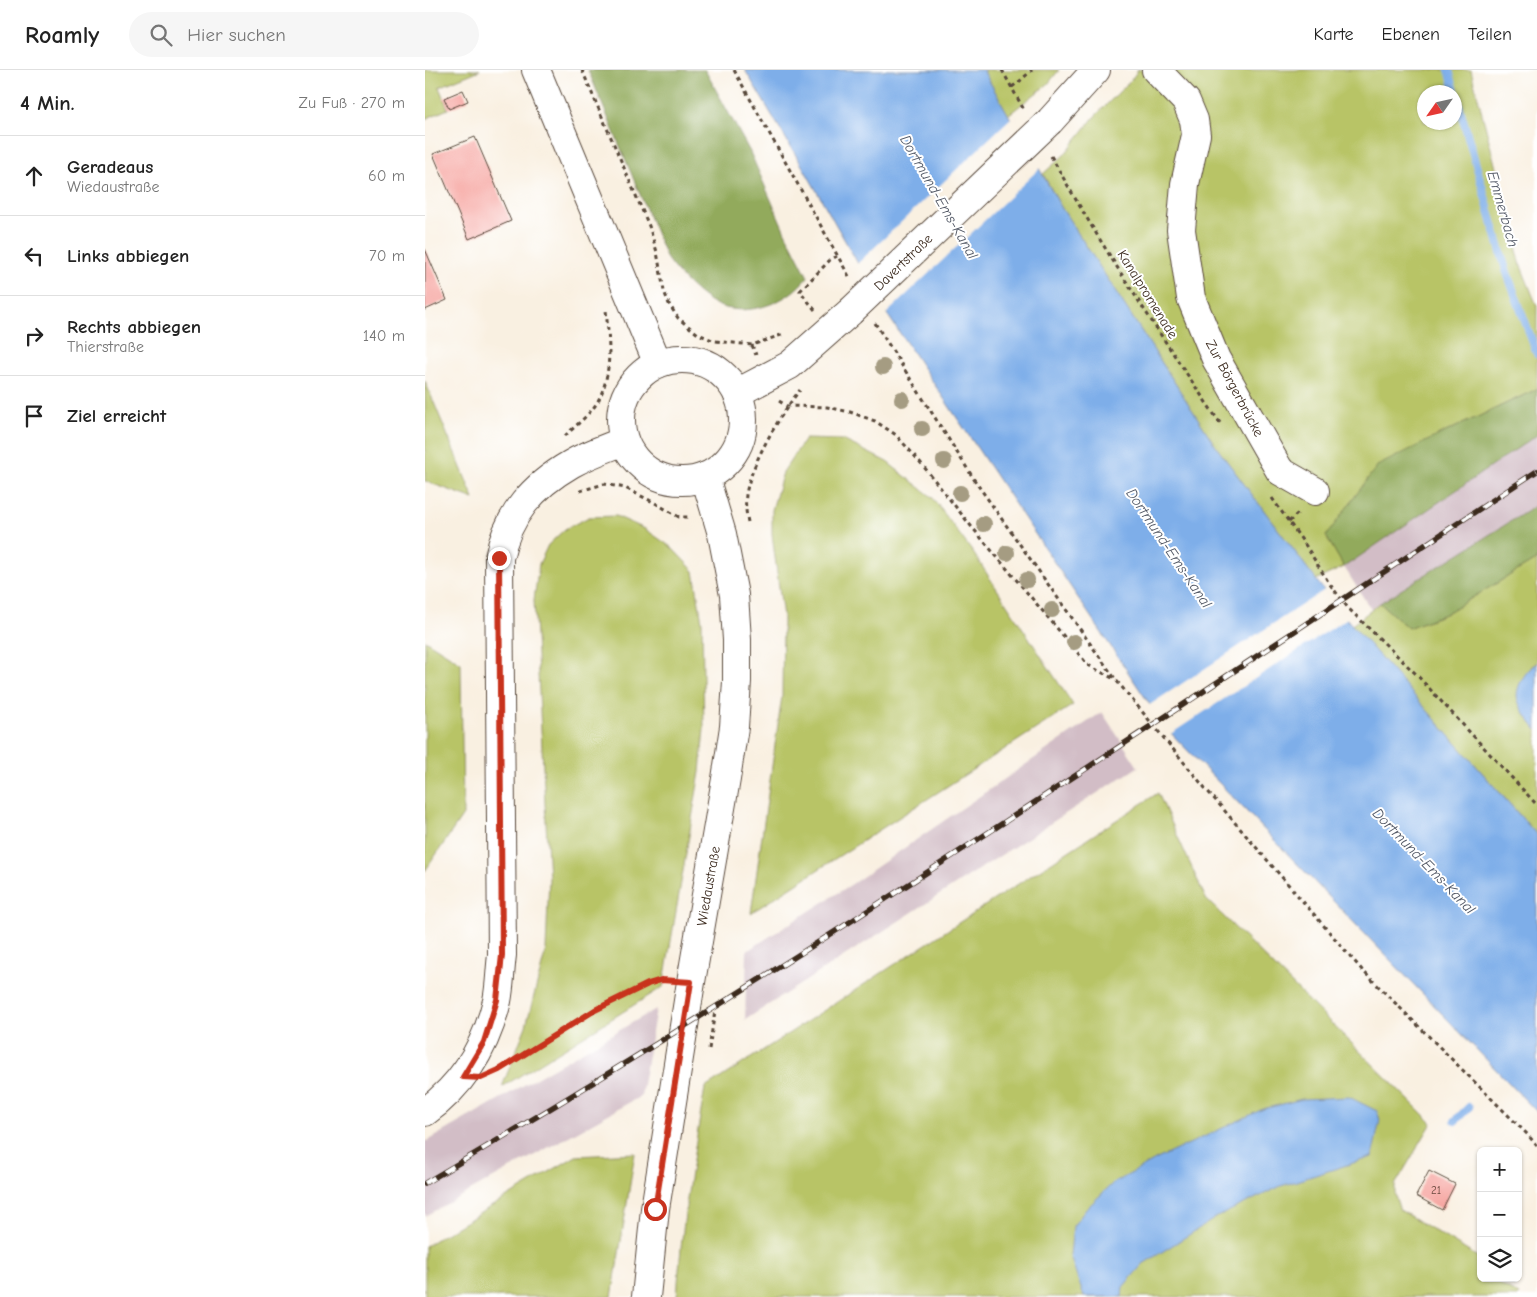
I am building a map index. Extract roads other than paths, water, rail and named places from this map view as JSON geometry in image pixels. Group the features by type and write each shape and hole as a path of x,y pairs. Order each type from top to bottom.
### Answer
{"street":[{"path":"536,70 658,364"},
{"name":"Davertstraße","path":"737,393 790,365 862,317 1038,117 1096,70"},
{"name":"Zur Börgerbrücke","path":"1156,70 1187,101 1194,120 1196,135 1185,184 1181,230 1191,298 1216,359 1280,471 1315,491"},
{"path":"685,359 700,362 714,368 727,379 737,393 742,412 742,431 735,450 722,467 705,477 690,481 675,481 660,477 646,469 633,457 625,441 621,423 623,405 629,389 641,375 658,364 671,360 685,359"},
{"path":"425,1112 463,1077 484,1042 497,1000 502,955 499,558 503,537 516,514 534,491 573,463 625,441"},
{"name":"Wiedaustraße","path":"646,1297 655,1209 726,779 737,681 734,595 722,534 705,477"}],"water":[{"name":"Dortmund-Ems-Kanal","path":"745,70 983,70 1061,207 1217,448 1338,609 1537,835 1537,1112 1165,727 885,311"},
{"path":"1537,663 1537,730 1522,709 1517,691 1523,677"},
{"path":"1349,1097 1377,1111 1380,1120 1372,1157 1281,1186 1217,1217 1143,1264 1123,1287 1122,1297 1084,1297 1070,1256 1073,1226 1087,1208 1112,1184 1157,1159 1263,1109 1302,1099"}],"waterway":[{"name":"Emmerbach","path":"1449,70 1506,270 1537,354"},
{"path":"1455,1121 1469,1107"}],"railway":[{"path":"425,1183 567,1099 847,924 1124,744 1537,471"}]}
